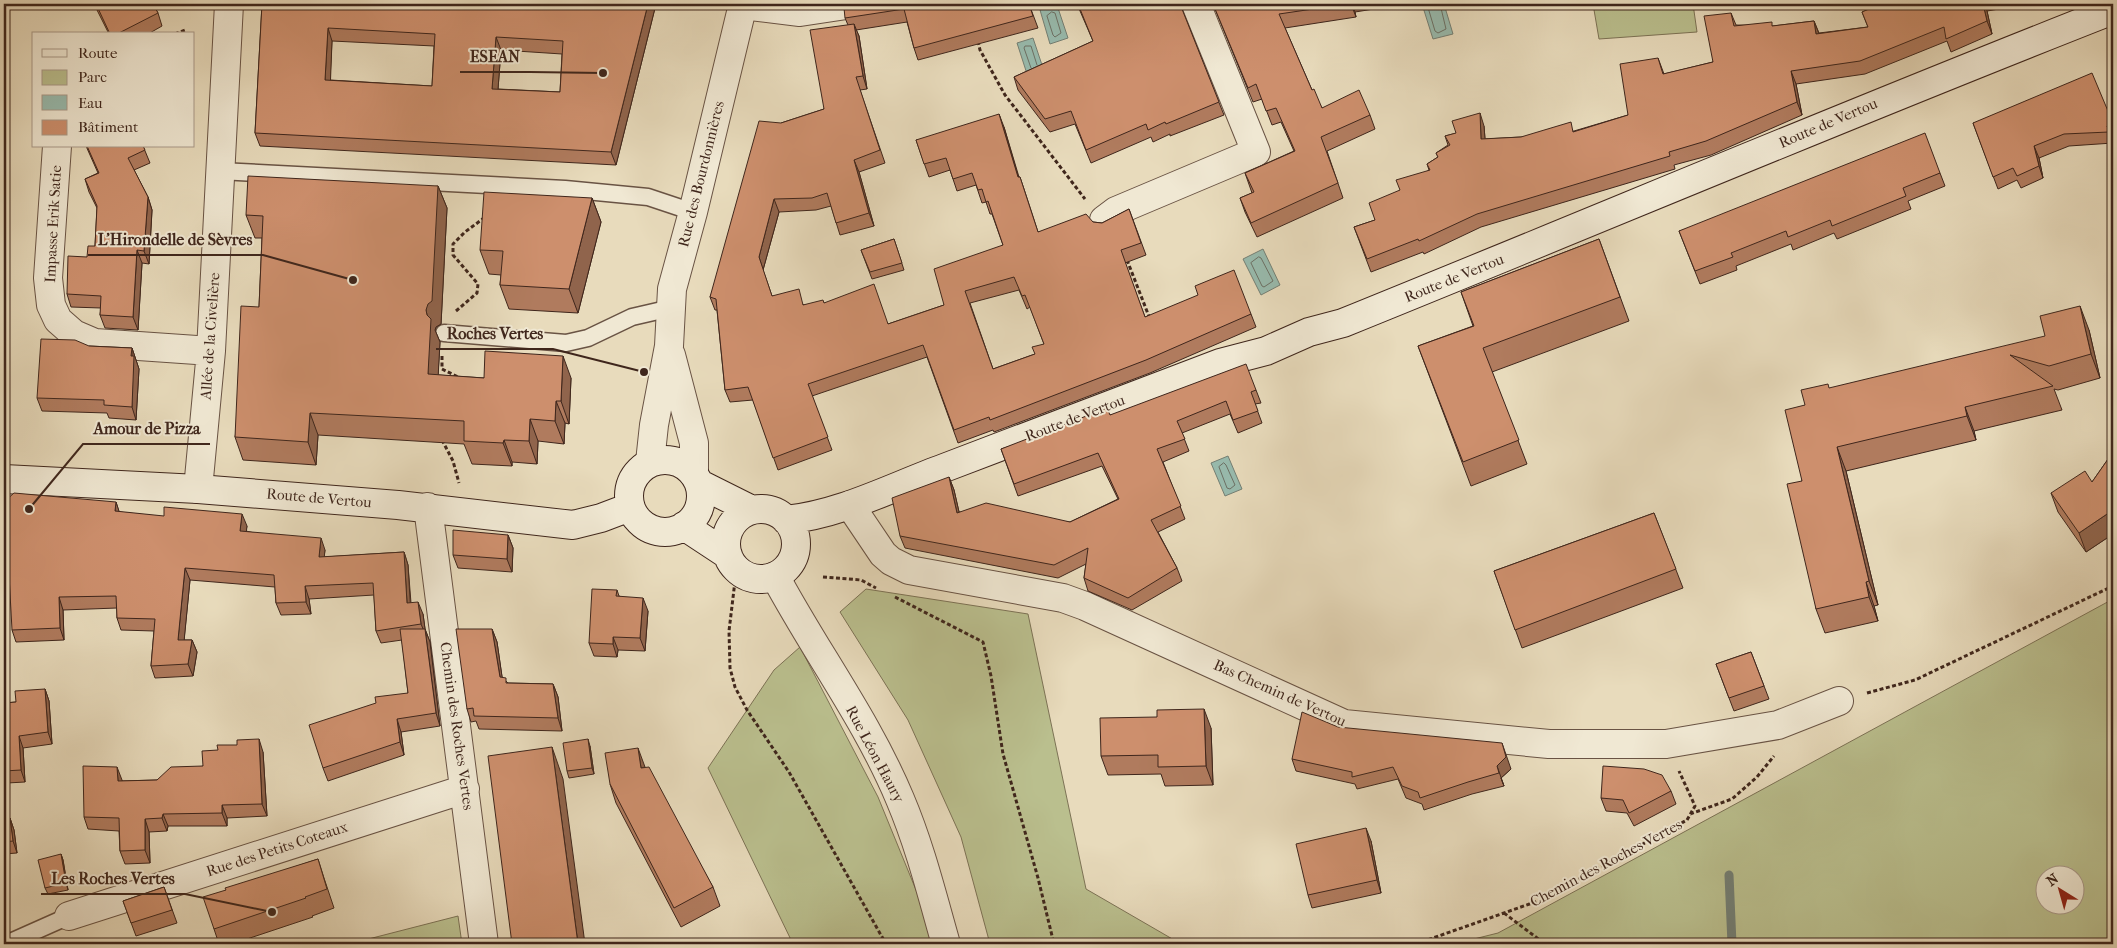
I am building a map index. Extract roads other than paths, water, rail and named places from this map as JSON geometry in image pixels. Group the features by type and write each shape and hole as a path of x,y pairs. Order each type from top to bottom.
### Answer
{"street":[{"name":"Allée de la Civelière","path":"198,488 211,351 229,4"},
{"path":"742,4 800,12 853,4"},
{"name":"Rue des Bourdonnières","path":"650,462 654,425 669,346 672,289 693,212 742,4"},
{"path":"1104,220 1116,210 1256,152 1196,4"},
{"name":"Route de Vertou","path":"786,520 808,517 850,506 905,482 1220,363 1266,351 1309,332 1342,323 1585,225 1890,97 2113,10"},
{"name":"Impasse Erik Satie","path":"58,148 48,278 51,305 58,320 74,334 95,343 211,351"},
{"name":"Rue des Bourdonnières","path":"669,346 694,443 697,479"},
{"path":"697,479 701,496 699,508 693,518 684,526 674,531 652,530 635,517 630,507 628,496 630,486 641,468 650,462 662,459 674,460 685,465 697,479 752,510"},
{"name":"Route de Vertou","path":"4,479 198,488 428,507 573,525 601,518 630,507"},
{"name":"Bas Chemin de Vertou","path":"850,506 883,554 891,561 909,570 1063,598 1085,606 1344,724 1549,744 1666,744 1778,725 1839,701"},
{"name":"Chemin des Roches Vertes","path":"428,507 484,944"},
{"path":"684,526 732,561 744,575 765,579 775,576 792,561 796,539 793,529 786,520 770,510 752,510 739,516 730,527 726,541 732,561"},
{"name":"Rue Léon Haury","path":"775,576 876,749 900,798 920,852 946,944"},
{"name":"Rue des Petits Coteaux","path":"69,916 465,789"}],"lane":[{"path":"220,171 565,188 648,198 693,212"},
{"path":"444,333 566,342 588,338 632,317 671,308"},
{"name":"Rue des Petits Coteaux","path":"6,944 69,916"}],"water":[{"path":"1422,4 1444,4 1453,34 1433,39"},
{"path":"1057,5 1068,38 1050,44 1040,10"},
{"path":"1033,38 1044,71 1028,77 1017,43"},
{"path":"1263,249 1280,285 1261,295 1243,259"},
{"path":"1228,456 1242,489 1225,496 1211,463"}],"waterway":[{"path":"1729,875 1732,944"}],"place":[{"name":"ESEAN","path":"603,73"},
{"name":"L'Hirondelle de Sèvres","path":"353,280"},
{"name":"Roches Vertes","path":"644,372"},
{"name":"Amour de Pizza","path":"29,509"},
{"name":"Les Roches Vertes","path":"272,912"}]}
